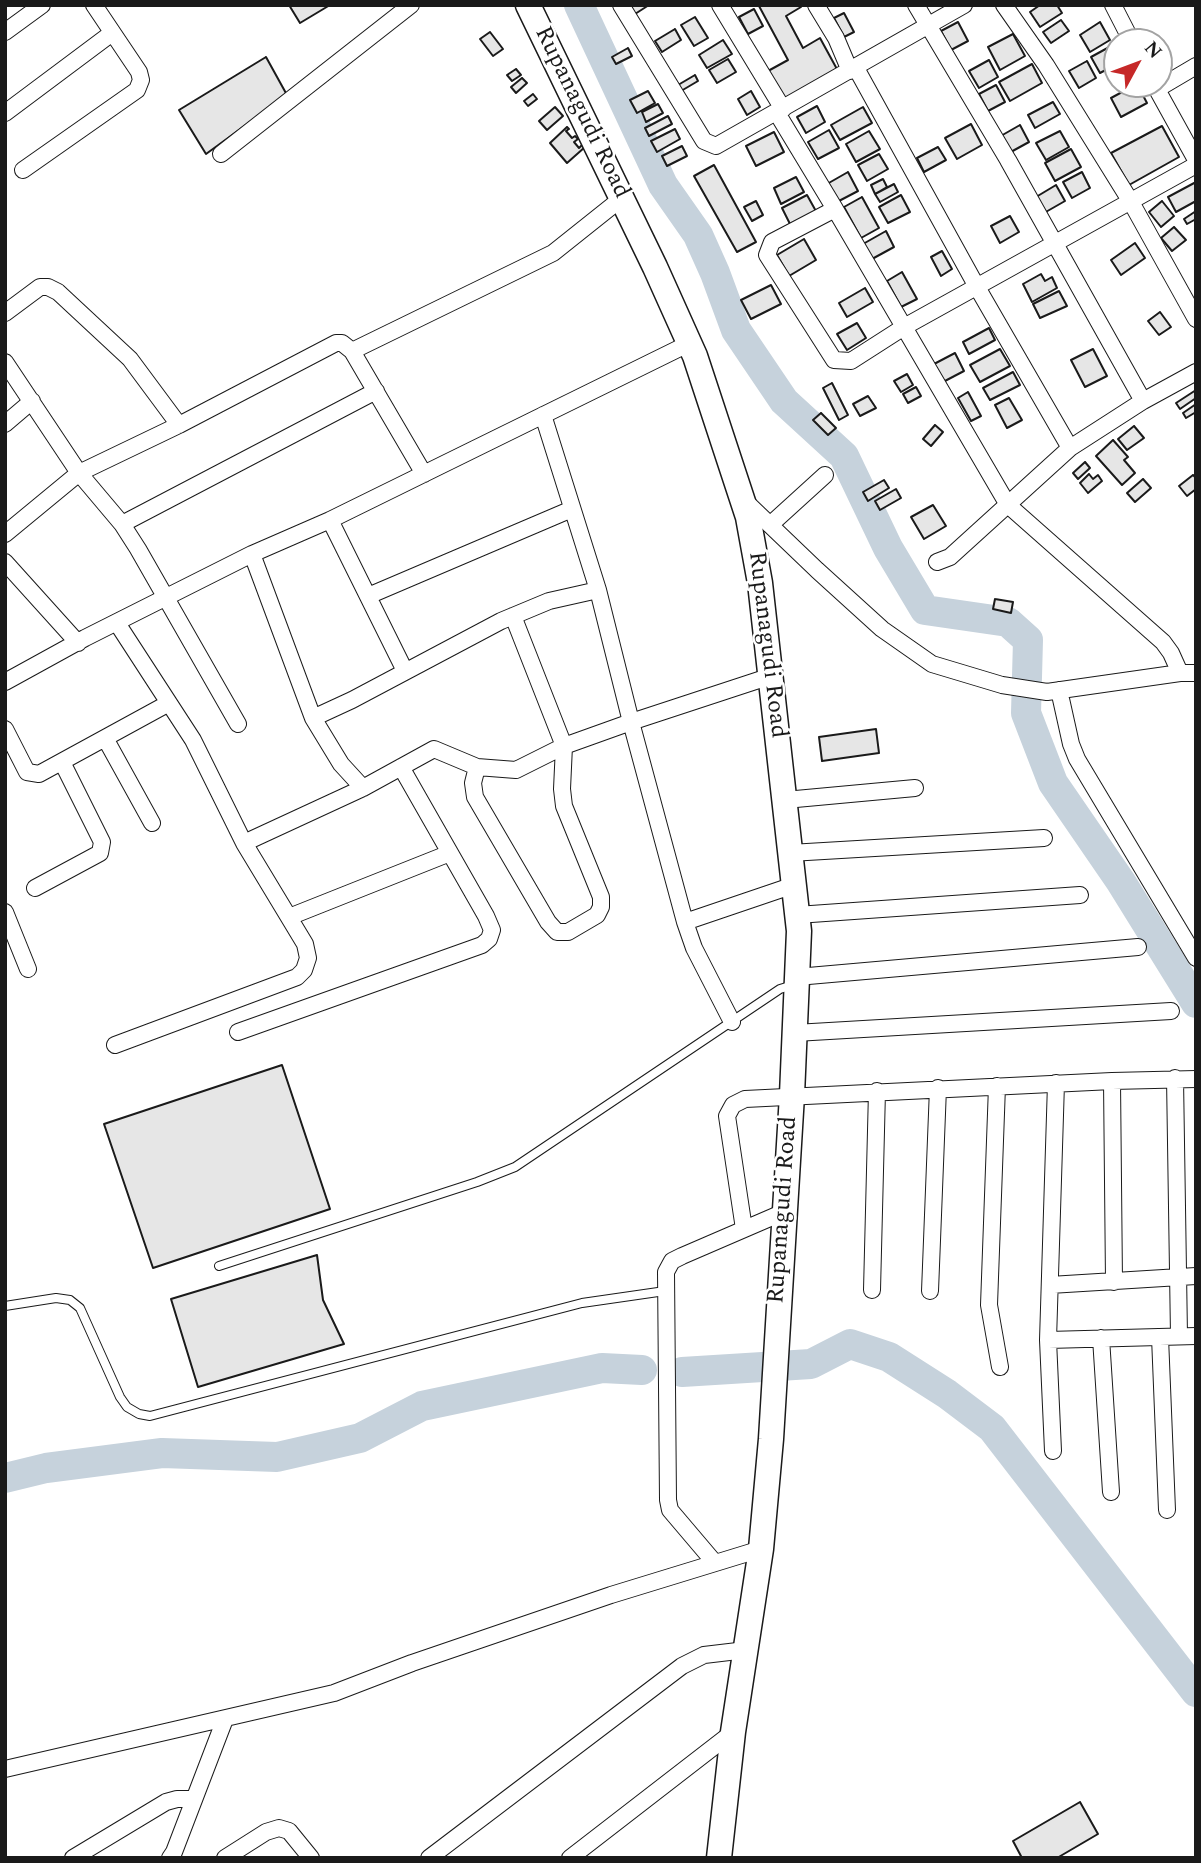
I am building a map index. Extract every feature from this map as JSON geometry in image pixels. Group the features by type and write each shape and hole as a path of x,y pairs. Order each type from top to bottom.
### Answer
{"main road":[{"name":"Rupanagudi Road","path":"528,5 690,343 748,517 760,583 794,885 797,981 773,1418 761,1549 733,1732 719,1857"}],"street":[{"path":"5,32 42,5"},
{"path":"23,170 137,90 141,80 139,72 94,5"},
{"path":"221,154 411,5"},
{"path":"621,5 704,141 716,146 964,5"},
{"path":"720,5 835,209 1008,505 1163,642 1188,673"},
{"path":"816,5 1070,448"},
{"path":"916,5 1008,160 1143,401"},
{"path":"1004,5 1046,65 1131,202 1196,319"},
{"path":"1118,7 1126,28"},
{"path":"5,113 113,33"},
{"path":"1173,77 1196,66"},
{"path":"835,209 772,242 767,255 834,360 851,361 904,327 1131,202 1196,162 1161,98"},
{"path":"352,351 553,253 621,198"},
{"path":"5,313 40,287 58,292 130,359 179,425"},
{"path":"5,534 79,473 179,425 329,346 342,343 352,351 424,474"},
{"path":"5,682 252,554 330,520 690,343"},
{"path":"5,362 79,473 122,524 168,597 238,724"},
{"path":"937,562 950,557 1070,448 1143,401 1196,372"},
{"path":"122,524 376,391"},
{"path":"5,424 32,401"},
{"path":"543,415 598,590 685,922 694,948 732,1022"},
{"path":"770,525 825,475"},
{"path":"741,497 882,629 932,664 1002,685 1053,691 1188,673"},
{"path":"368,596 572,509"},
{"path":"330,520 405,671"},
{"path":"252,554 313,718 341,764 363,788"},
{"path":"5,562 78,643"},
{"path":"313,718 513,616 549,601 598,590"},
{"path":"477,767 473,783 475,797 556,932 568,932 597,915 601,907 601,897 564,806 564,746 513,616"},
{"path":"115,1045 297,977 304,970 308,958 305,944 244,843 193,740 117,623"},
{"path":"244,843 363,788 434,749 477,767 516,770 564,746 771,676"},
{"path":"1053,691 1077,759 1196,958"},
{"path":"5,729 27,772 39,774 169,703"},
{"path":"105,738 152,823"},
{"path":"35,888 100,853 102,842 62,762"},
{"path":"238,1032 482,944 489,939 492,930 489,923 401,767"},
{"path":"785,800 915,788"},
{"path":"790,853 1044,838"},
{"path":"289,917 450,853"},
{"path":"685,922 794,885"},
{"path":"797,915 1080,895"},
{"path":"5,912 28,969"},
{"path":"797,981 1138,947"},
{"path":"794,1033 1171,1011"},
{"path":"1048,1340 1188,1336 1178,1276 1175,1078"},
{"path":"744,1229 727,1116 733,1105 745,1099 938,1088 1196,1079"},
{"path":"1112,1081 1114,1282"},
{"path":"1053,1451 1048,1340 1056,1083"},
{"path":"997,1086 989,1305 1000,1367"},
{"path":"930,1291 938,1088"},
{"path":"872,1290 877,1091"},
{"path":"715,1563 670,1510 668,1500 666,1272 672,1261 784,1212"},
{"path":"1050,1285 1196,1276"},
{"path":"1160,1337 1167,1510"},
{"path":"1101,1338 1111,1492"},
{"path":"5,1769 334,1693 437,1654 761,1549"},
{"path":"429,1858 682,1666 704,1655 746,1650"},
{"path":"170,1858 225,1719"},
{"path":"570,1858 733,1732"},
{"path":"73,1858 166,1802 177,1798 194,1799"},
{"path":"225,1858 267,1832 279,1828 289,1831 311,1858"}],"lane":[{"path":"219,1266 477,1182 514,1167 780,989 797,981"},
{"path":"5,1306 56,1298 70,1300 80,1308 120,1397 127,1407 150,1416 582,1303 665,1291"}],"building":[{"path":"289,5 330,5 300,23"},
{"path":"649,5 635,14 630,6"},
{"path":"1040,5 1057,5 1062,13 1040,27 1030,12"},
{"path":"759,6 801,7 786,16 803,48 820,38 838,71 783,101 768,71 788,60"},
{"path":"754,9 763,26 748,34 739,17"},
{"path":"844,13 854,32 844,37 834,18"},
{"path":"695,17 708,38 694,46 681,25"},
{"path":"1061,20 1069,31 1051,43 1043,32"},
{"path":"958,22 968,41 951,50 941,31"},
{"path":"1100,22 1103,28 1103,44 1090,52 1080,35"},
{"path":"675,29 681,40 662,52 655,41"},
{"path":"490,32 503,49 493,56 480,39"},
{"path":"1013,34 1025,56 1000,70 988,47"},
{"path":"723,40 732,54 707,68 699,55"},
{"path":"628,48 632,56 616,64 612,57"},
{"path":"1103,50 1103,71 1100,73 1091,57"},
{"path":"266,57 287,95 206,154 179,110"},
{"path":"728,59 736,72 717,83 709,70"},
{"path":"989,60 998,77 979,88 969,71"},
{"path":"1087,61 1096,78 1079,88 1069,71"},
{"path":"1032,64 1042,83 1010,101 999,82"},
{"path":"516,69 521,75 512,81 507,75"},
{"path":"695,75 698,81 681,91 678,85"},
{"path":"522,78 527,83 516,93 511,87"},
{"path":"996,85 1005,102 988,111 979,94"},
{"path":"648,91 655,103 637,113 630,100"},
{"path":"751,91 760,107 747,115 738,99"},
{"path":"533,94 537,99 528,106 524,101"},
{"path":"1111,98 1144,98 1147,103 1121,117"},
{"path":"1053,102 1060,114 1035,128 1028,115"},
{"path":"658,104 663,113 646,122 642,112"},
{"path":"817,106 825,122 806,133 797,117"},
{"path":"555,107 563,116 547,130 539,121"},
{"path":"863,107 872,123 840,140 831,125"},
{"path":"668,116 672,124 649,136 645,128"},
{"path":"971,124 982,145 957,159 945,138"},
{"path":"1020,125 1029,142 1009,153 999,137"},
{"path":"1162,126 1179,157 1129,185 1111,153"},
{"path":"567,127 569,129 566,131 572,138 575,136 578,139 574,142 579,148 582,145 585,147 567,163 550,143"},
{"path":"675,129 680,139 657,152 651,141"},
{"path":"829,130 839,148 818,159 808,142"},
{"path":"869,131 880,149 856,162 846,144"},
{"path":"1060,131 1069,147 1046,160 1036,143"},
{"path":"774,132 784,152 756,166 746,146"},
{"path":"682,146 687,156 667,166 662,156"},
{"path":"938,147 946,160 924,172 917,158"},
{"path":"1071,149 1081,167 1055,181 1045,163"},
{"path":"879,154 888,169 867,181 858,165"},
{"path":"714,165 756,242 737,252 694,176"},
{"path":"848,172 858,191 837,202 827,184"},
{"path":"1082,172 1090,188 1072,198 1063,182"},
{"path":"796,177 804,192 781,204 774,188"},
{"path":"883,179 887,187 875,194 871,185"},
{"path":"1196,182 1196,201 1176,212 1168,197"},
{"path":"894,184 898,192 880,202 875,194"},
{"path":"1056,185 1065,201 1044,213 1036,197"},
{"path":"807,195 817,213 791,226 782,208"},
{"path":"901,195 910,212 888,223 879,207"},
{"path":"862,197 879,228 861,238 844,207"},
{"path":"756,201 763,215 752,221 744,207"},
{"path":"1162,201 1174,216 1161,227 1149,212"},
{"path":"1196,211 1196,219 1187,224 1184,219"},
{"path":"1010,216 1019,232 1000,243 991,226"},
{"path":"1174,227 1186,240 1172,251 1161,238"},
{"path":"886,231 894,247 872,259 863,244"},
{"path":"804,239 816,260 789,276 777,255"},
{"path":"1135,243 1145,258 1121,275 1111,260"},
{"path":"942,251 952,269 941,276 931,257"},
{"path":"902,272 917,299 901,307 887,281"},
{"path":"1041,274 1045,281 1052,277 1057,288 1032,302 1023,284"},
{"path":"771,285 781,304 751,319 741,300"},
{"path":"865,288 873,302 847,317 839,303"},
{"path":"1059,291 1067,306 1040,318 1033,304"},
{"path":"1160,312 1171,327 1159,335 1148,321"},
{"path":"857,323 866,338 847,350 837,334"},
{"path":"989,328 995,340 969,354 963,342"},
{"path":"1000,349 1010,366 980,382 970,365"},
{"path":"1093,349 1107,376 1085,387 1071,360"},
{"path":"955,353 964,371 943,382 934,364"},
{"path":"1013,372 1020,385 990,400 983,388"},
{"path":"907,374 913,385 901,392 894,381"},
{"path":"832,383 848,415 839,420 823,388"},
{"path":"916,387 921,396 908,403 903,394"},
{"path":"1196,390 1196,398 1180,409 1176,403"},
{"path":"968,392 981,416 971,421 958,398"},
{"path":"868,396 876,408 860,416 853,404"},
{"path":"1009,398 1022,420 1007,428 995,405"},
{"path":"1196,404 1196,412 1186,418 1183,413"},
{"path":"821,413 836,428 828,435 813,420"},
{"path":"935,425 943,432 931,446 923,439"},
{"path":"1134,426 1144,438 1127,450 1118,439"},
{"path":"1113,440 1128,457 1124,460 1135,473 1122,485 1096,456"},
{"path":"1085,462 1090,468 1078,479 1073,473"},
{"path":"1089,474 1093,479 1098,475 1102,481 1088,493 1080,483"},
{"path":"1193,475 1196,478 1196,489 1187,496 1179,486"},
{"path":"1143,479 1151,488 1135,502 1127,493"},
{"path":"884,480 889,488 868,501 863,492"},
{"path":"896,489 901,498 880,510 875,501"},
{"path":"933,505 946,526 924,539 911,517"},
{"path":"995,599 1013,602 1011,613 993,609"},
{"path":"876,729 879,753 822,761 819,737"},
{"path":"282,1065 330,1209 153,1268 104,1124"},
{"path":"317,1255 323,1300 344,1344 198,1387 171,1299"},
{"path":"1080,1802 1098,1834 1057,1858 1022,1858 1013,1841"}],"waterway":[{"path":"579,5 663,185 698,235 736,330 784,401 844,456 888,548 925,610 1008,622 1028,640 1026,713 1053,783 1121,882 1196,1003"},
{"path":"682,1372 811,1364 850,1344 889,1357 947,1394 992,1428 1196,1692"},
{"path":"5,1478 46,1468 162,1453 277,1457 360,1438 422,1406 602,1368 642,1370"}]}
